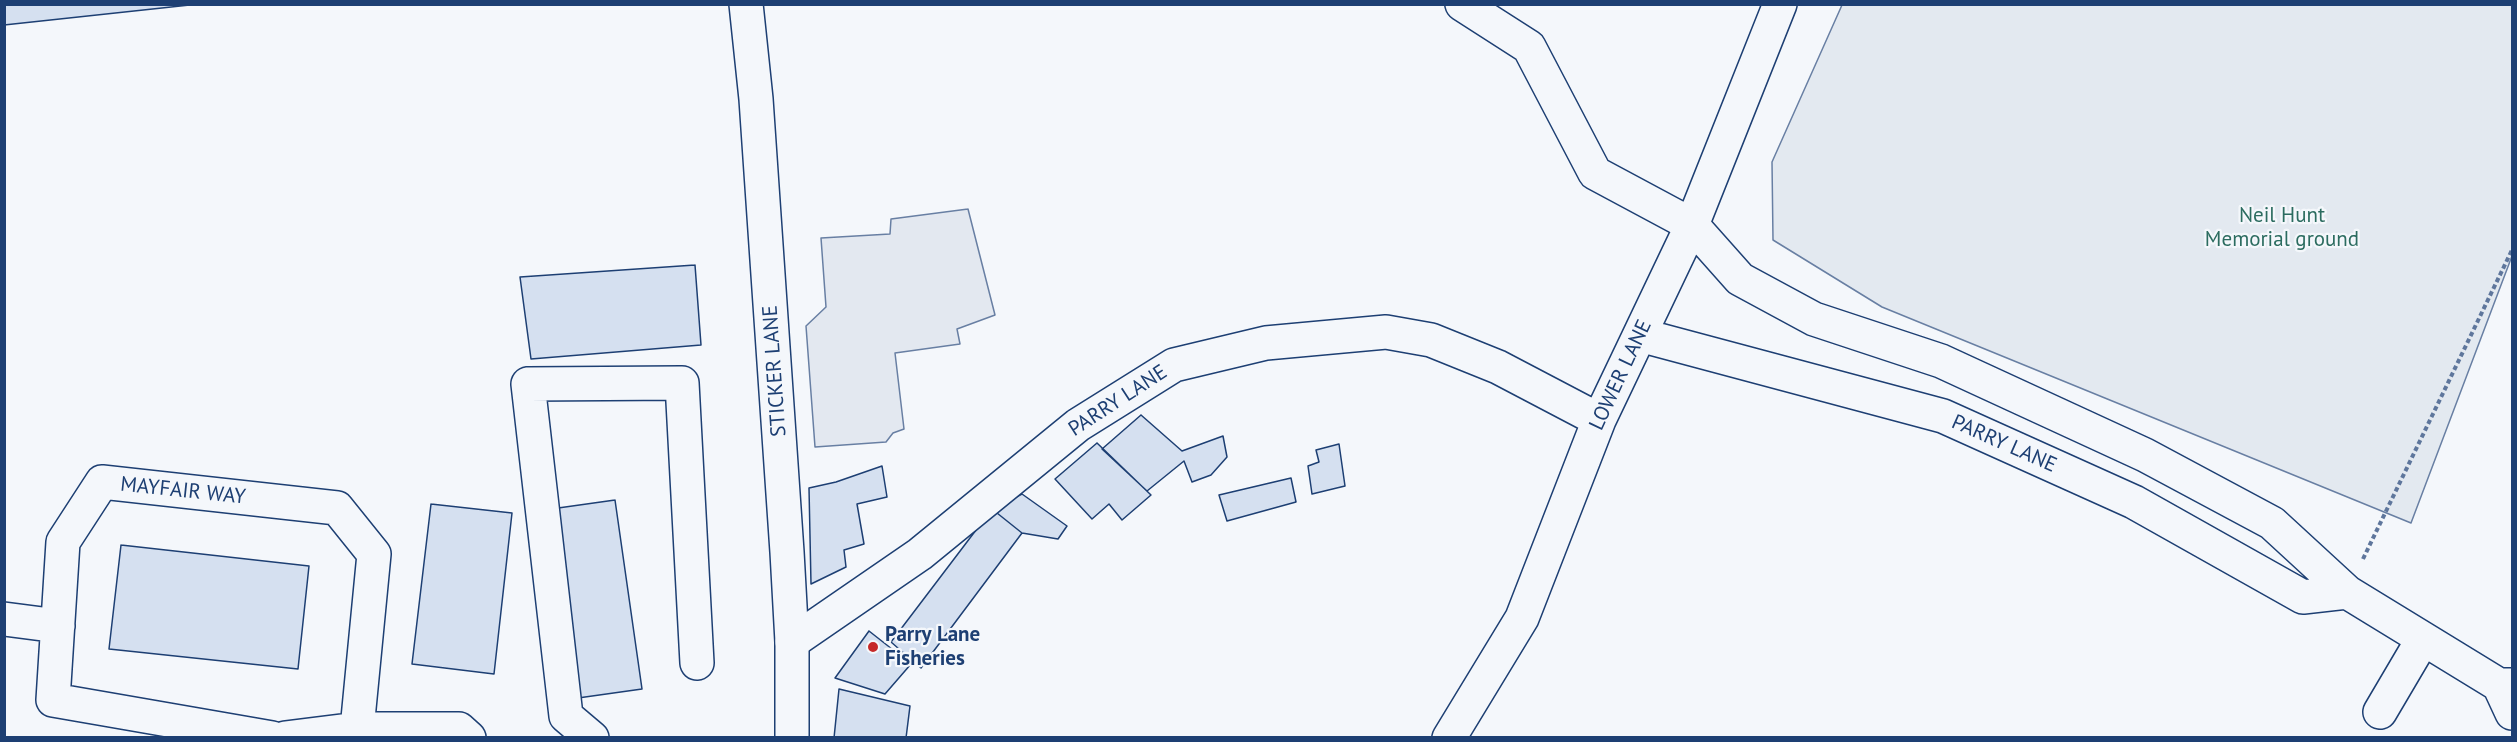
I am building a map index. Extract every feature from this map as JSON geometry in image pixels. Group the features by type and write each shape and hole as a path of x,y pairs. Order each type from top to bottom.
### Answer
{"main road":[{"name":"STICKER LANE","path":"746,4 757,111 792,642 792,738"},
{"path":"1462,4 1529,47 1595,172 1692,225 1740,279 1814,319 1941,361 2145,456 2272,523 2347,592 2508,694"},
{"name":"LOWER LANE","path":"1449,738 1522,618 1599,420 1692,225 1780,4"},
{"name":"PARRY LANE","path":"792,642 920,554 1078,425 1174,365 1266,343 1386,332 1431,340 1498,367 1599,420"},
{"name":"PARRY LANE","path":"1640,335 1943,416 2134,502 2303,597 2347,592"},
{"path":"592,738 566,716 528,384 682,383 697,663"},
{"name":"MAYFAIR WAY","path":"272,738 53,699 63,542 102,482 337,508 374,554 357,729"},
{"path":"4,619 58,626"},
{"path":"2380,712 2423,639"},
{"path":"285,738 357,729 459,729 469,738"}],"path":[{"path":"2347,592 2512,250"}],"green space":[{"name":"Neil Hunt Memorial ground","path":"1842,5 2512,5 2512,256 2411,523 1882,307 1773,240 1772,162"}],"shaded area":[{"path":"968,209 995,315 957,329 960,344 895,353 904,429 893,433 886,442 815,447 806,326 826,307 821,238 890,234 891,219"}],"building":[{"path":"4,4 199,4 4,25"},
{"path":"695,265 701,345 531,359 520,277"},
{"path":"1141,415 1182,451 1223,436 1227,457 1211,475 1192,482 1184,461 1147,491 1102,449"},
{"path":"1097,443 1151,495 1122,520 1109,504 1092,519 1055,479"},
{"path":"1339,444 1345,486 1312,494 1308,466 1319,462 1316,450"},
{"path":"882,466 887,497 857,504 864,544 844,550 846,567 811,584 809,488 836,482"},
{"path":"1291,478 1296,502 1227,521 1219,495"},
{"path":"1022,494 1067,526 1058,539 1022,533 992,509"},
{"path":"615,500 642,689 578,698 551,509"},
{"path":"431,504 512,513 494,674 412,664"},
{"path":"992,509 1022,533 921,668 891,642"},
{"path":"121,545 309,566 298,669 109,649"},
{"name":"Parry Lane Fisheries","path":"869,631 911,664 885,694 835,678"},
{"path":"839,689 910,706 906,738 834,738"}],"place":[{"name":"Parry Lane Fisheries","path":"873,647"}]}
